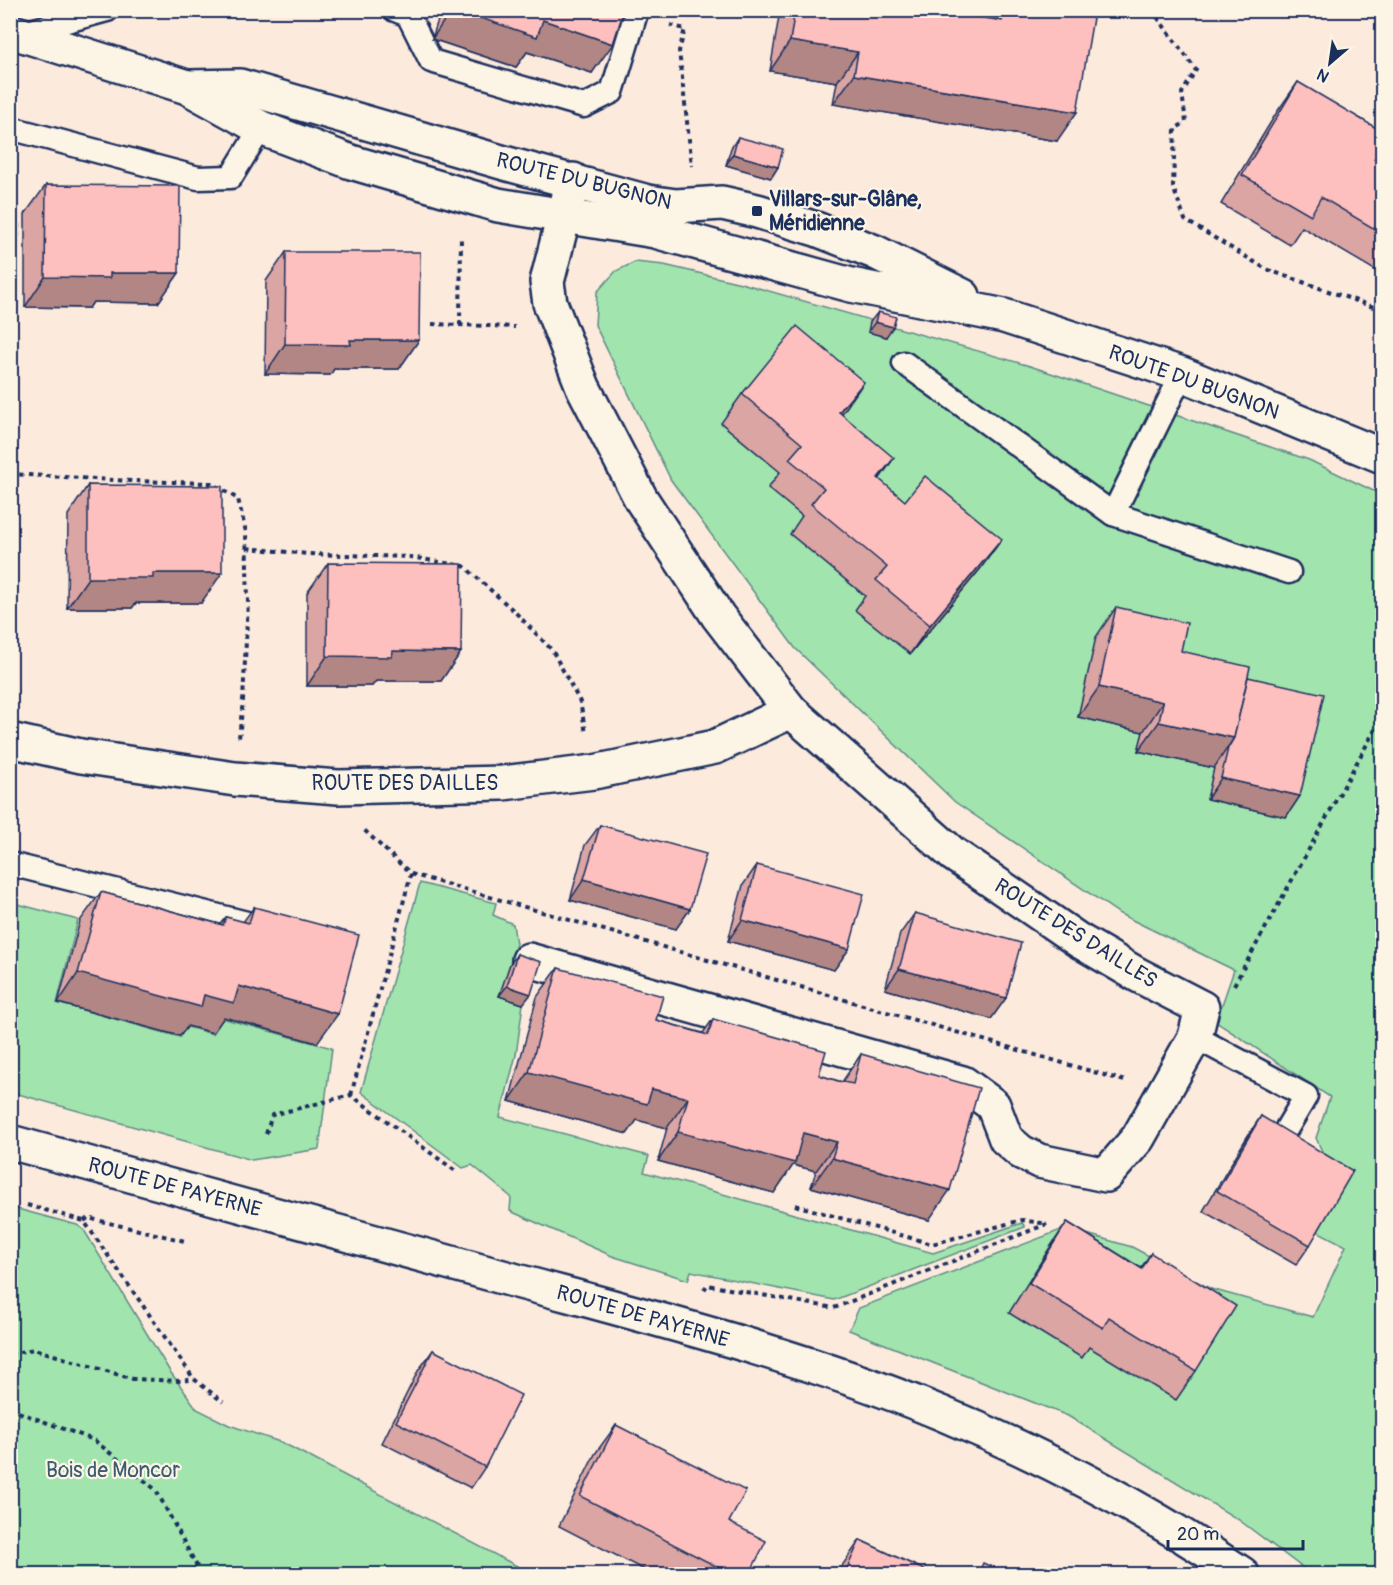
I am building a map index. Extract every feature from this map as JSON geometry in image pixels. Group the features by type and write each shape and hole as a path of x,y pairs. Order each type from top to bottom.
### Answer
{"street":[{"name":"ROUTE DU BUGNON","path":"15,33 187,87 261,128 351,162 498,205 655,231 851,285 1004,316 1182,374 1383,456"},
{"name":"ROUTE DU BUGNON","path":"187,87 240,86 648,202 676,206 722,203 816,229 875,252 1004,316"},
{"name":"ROUTE DES DAILLES","path":"573,180 547,282 550,303 583,387 641,500 718,616 791,711 953,855 1078,940 1138,975 1198,1022"},
{"name":"ROUTE DES DAILLES","path":"10,740 81,756 235,779 338,787 502,783 594,772 715,747 791,711"},
{"path":"529,960 963,1083 993,1105 1006,1139 1021,1152 1039,1161 1106,1174 1138,1138 1198,1022"},
{"name":"ROUTE DE PAYERNE","path":"10,1142 648,1317 837,1375 939,1412 1069,1472 1147,1515 1242,1575"}],"lane":[{"path":"15,33 106,10"},
{"path":"395,10 408,15 431,62 584,106 612,92 636,12"},
{"path":"10,128 198,178 231,177 261,128"},
{"path":"904,363 1113,514 1289,573"},
{"path":"1113,514 1182,374"},
{"path":"10,864 247,922"},
{"path":"1198,1022 1306,1096 1287,1128"}],"path":[{"path":"1152,10 1196,70 1182,93 1186,122 1175,129 1173,187 1185,220 1266,269 1383,310"},
{"path":"636,12 685,29 679,51 693,170"},
{"path":"10,372 18,227 12,160"},
{"path":"460,325 459,243 463,227"},
{"path":"432,324 523,327"},
{"path":"10,474 211,483 238,499 246,532 248,601 239,739"},
{"path":"247,548 308,554 410,557 464,566 513,610 552,650 580,702 587,737"},
{"path":"1198,1022 1236,984 1383,717"},
{"path":"363,829 411,874 1126,1081"},
{"path":"351,1095 411,874"},
{"path":"266,1134 272,1115 351,1095"},
{"path":"351,1095 457,1172"},
{"path":"27,1205 84,1221 194,1379 223,1402"},
{"path":"702,1293 707,1285 834,1308 1047,1224 1022,1220 932,1244 795,1205"},
{"path":"84,1221 88,1218 185,1241"},
{"path":"10,1354 34,1349 133,1379 182,1381 194,1379"},
{"path":"10,1409 94,1440 156,1490 201,1575"}],"green space":[{"path":"635,262 664,265 741,283 1030,366 1309,460 1382,495 1382,1574 1311,1574 1239,1520 1068,1416 849,1330 859,1308 1066,1228 1132,1247 1211,1289 1313,1317 1346,1246 1317,1231 1340,1191 1316,1138 1330,1097 1216,1022 1234,970 1120,914 955,802 795,648 671,480 595,325 597,292 616,271"},
{"path":"420,883 496,903 493,915 513,924 516,944 500,996 523,1004 516,1055 500,1117 649,1156 644,1172 933,1253 1022,1223 1025,1227 834,1300 691,1271 688,1280 612,1256 510,1211 511,1197 472,1165 463,1168 361,1092"},
{"path":"10,902 78,920 57,1003 180,1037 184,1026 213,1034 218,1017 332,1048 319,1149 252,1160 11,1092"},
{"name":"Bois de Moncor","path":"10,1207 77,1225 84,1230 169,1370 197,1409 229,1425 283,1443 532,1574 11,1574"}],"building":[{"path":"457,10 624,10 613,44 543,20 537,37"},
{"path":"795,10 937,10 1002,21 1004,10 1048,10 1093,18 1077,112 854,75 858,52 790,41"},
{"path":"1298,82 1383,132 1383,145 1374,159 1383,165 1383,234 1321,197 1311,215 1242,175"},
{"path":"738,137 783,149 778,167 733,154"},
{"path":"46,185 180,186 179,273 110,273 110,278 45,277"},
{"path":"286,252 420,252 419,340 350,340 351,345 285,344"},
{"path":"878,312 896,317 893,327 875,322"},
{"path":"797,326 864,382 839,412 894,458 878,478 905,501 925,476 1002,539 930,625 876,580 887,567 811,504 824,488 789,459 802,444 742,394"},
{"path":"88,485 222,486 222,573 153,573 153,578 88,578"},
{"path":"328,563 462,564 461,652 393,651 392,657 327,656"},
{"path":"1116,607 1187,623 1181,651 1250,667 1234,738 1159,722 1163,702 1099,687"},
{"path":"1248,677 1324,694 1300,796 1221,778 1228,748 1234,738"},
{"path":"600,825 706,854 690,909 584,879"},
{"path":"757,865 864,894 849,949 742,920"},
{"path":"101,892 223,925 226,917 249,923 254,907 359,935 338,1014 239,986 234,1003 204,995 201,1007 78,973"},
{"path":"915,913 1021,943 1006,998 899,969"},
{"path":"517,954 541,962 531,994 507,986"},
{"path":"558,968 663,996 656,1020 708,1035 713,1019 826,1051 819,1075 838,1081 853,1084 861,1054 979,1088 950,1190 832,1158 837,1142 803,1133 795,1163 678,1132 688,1098 652,1089 647,1104 529,1072"},
{"path":"1261,1116 1353,1171 1310,1245 1217,1191"},
{"path":"1067,1222 1142,1269 1151,1253 1236,1306 1196,1371 1109,1317 1103,1328 1029,1283"},
{"path":"433,1350 521,1395 485,1467 396,1422"},
{"path":"616,1425 746,1491 729,1522 766,1541 749,1575 733,1575 580,1496"},
{"path":"860,1540 935,1575 844,1575"},
{"path":"983,1563 1009,1575 978,1575"}],"place":[{"name":"Villars-sur-Glâne, Méridienne","path":"757,211"}]}
